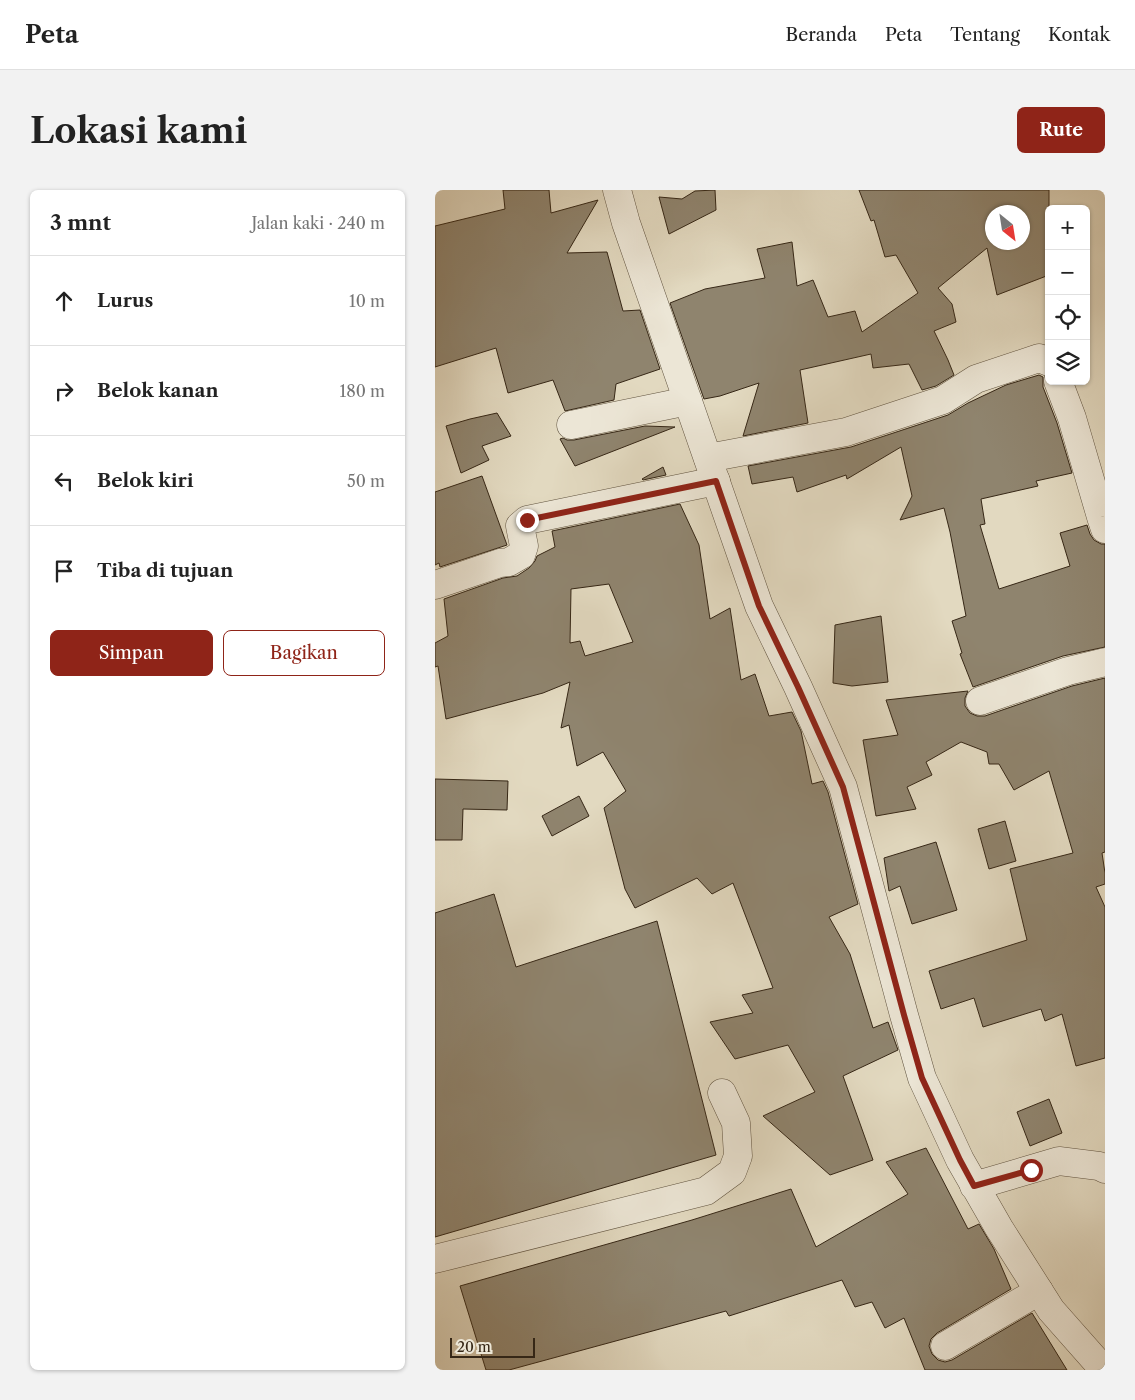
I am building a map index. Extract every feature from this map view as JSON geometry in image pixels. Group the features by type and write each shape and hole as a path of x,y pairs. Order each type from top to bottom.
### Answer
{"street":[{"path":"624,191 626,223 759,606 843,787 922,1078 960,1160 999,1228 1051,1310 1104,1370"},
{"path":"435,585 500,563 509,562 521,555 524,546 520,526 527,520 846,432 943,400 976,379 1016,364 1039,358 1045,360"},
{"path":"1060,385 1072,418 1105,528"},
{"path":"571,425 688,401"},
{"path":"980,700 1068,671 1105,662"},
{"path":"435,1259 706,1191 732,1172 738,1156 736,1123 722,1093"},
{"path":"974,1186 1059,1161 1099,1166 1105,1169"},
{"path":"945,1346 1039,1291"}],"building":[{"path":"503,190 549,190 551,213 598,200 567,253 607,252 623,311 640,310 660,369 616,384 614,400 565,411 553,380 508,393 496,348 435,367 435,226 505,209"},
{"path":"715,190 716,210 669,234 659,197 682,199 695,191"},
{"path":"859,190 1049,190 1049,205 1045,205 1045,277 997,295 987,250 1030,250 1030,205 985,205 985,250 938,288 952,304 956,322 934,331 954,375 936,386 922,390 909,364 873,368 871,354 800,370 808,423 743,436 759,383 720,396 704,399 670,303 705,289 765,278 757,249 792,242 797,286 813,280 828,317 855,311 862,332 918,293 896,255 885,257 874,220 871,221"},
{"path":"1039,375 1043,377 1043,387 1057,423 1072,473 1036,481 1038,486 981,499 985,524 980,525 999,589 1070,566 1060,533 1087,525 1094,540 1105,544 1105,647 1063,656 973,687 960,654 962,653 952,621 966,616 944,508 900,520 912,496 901,447 847,479 846,475 797,492 793,477 752,484 748,466 851,447 948,415 1006,385"},
{"path":"497,413 511,436 482,446 489,460 461,473 446,426"},
{"path":"645,426 675,427 575,466 560,439 574,440"},
{"path":"663,467 666,475 642,479"},
{"path":"482,476 507,545 440,567 439,563 435,565 435,492"},
{"path":"680,504 699,545 710,619 730,608 741,680 755,674 769,716 792,712 801,731 812,784 823,781 828,792 858,904 829,917 850,954 873,1028 888,1022 898,1050 843,1076 873,1160 830,1175 763,1116 815,1092 788,1045 735,1059 710,1022 753,1013 742,995 773,988 733,883 712,894 697,878 635,908 625,889 604,808 626,791 603,752 577,766 569,725 561,728 570,682 543,693 446,719 438,666 435,667 435,643 448,636 444,599 503,578 517,576 529,568 537,556 555,547 552,531","holes":["609,584 633,642 585,656 580,641 570,643 571,589"]},
{"path":"881,616 888,682 852,686 833,683 835,625"},
{"path":"1105,678 1105,852 1102,853 1105,884 1096,887 1105,907 1105,1058 1076,1066 1062,1014 1045,1021 1041,1009 983,1027 974,998 941,1009 929,971 1027,940 1010,869 1073,853 1049,771 1014,790 999,764 989,764 987,752 961,742 926,762 932,775 907,787 916,809 876,816 863,740 898,735 886,700 968,691 965,698 965,706 970,713 977,716 985,716 1072,686"},
{"path":"435,779 508,781 507,810 463,809 462,840 435,840"},
{"path":"579,796 589,816 552,836 542,816"},
{"path":"1005,821 1016,861 989,869 978,829"},
{"path":"936,842 957,910 912,924 900,886 889,891 884,858"},
{"path":"494,894 516,967 657,921 716,1155 435,1237 435,913"},
{"path":"1049,1099 1062,1133 1030,1146 1017,1112"},
{"path":"926,1148 968,1229 979,1224 994,1249 1011,1289 937,1333 931,1339 929,1346 932,1354 938,1360 945,1362 952,1360 1032,1313 1067,1370 925,1370 904,1318 885,1328 872,1302 855,1307 842,1280 729,1316 726,1311 509,1370 486,1370 460,1286 692,1220 791,1189 816,1247 908,1194 886,1162"}],"route":[{"path":"527,520 716,481 759,606 843,787 922,1078 952,1144 974,1186 1031,1170"}]}
